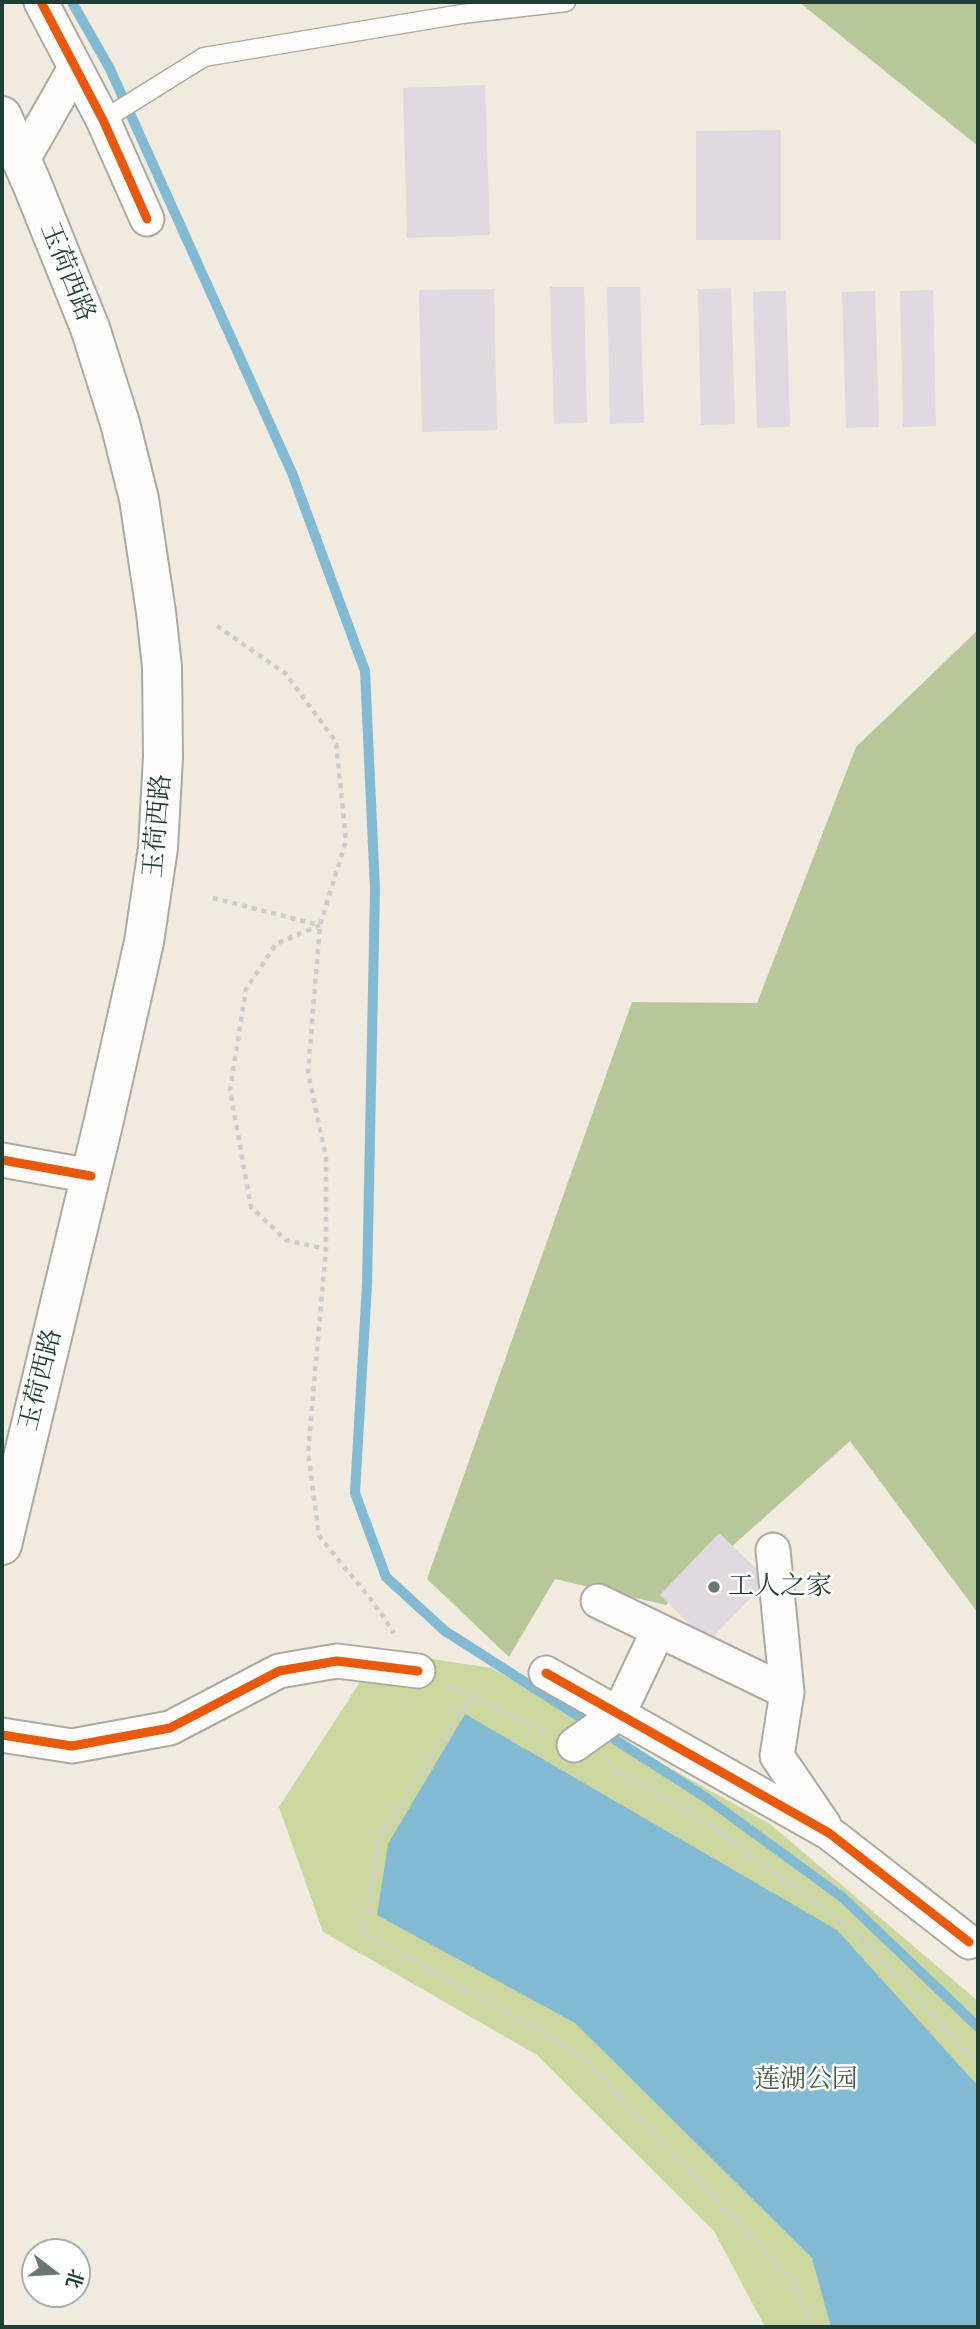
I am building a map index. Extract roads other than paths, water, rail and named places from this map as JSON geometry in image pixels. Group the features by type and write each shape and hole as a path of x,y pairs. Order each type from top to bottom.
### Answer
{"main road":[{"name":"玉荷西路","path":"2,116 90,327 120,423 139,499 155,600 162,667 162,804 152,894 132,998 91,1176 2,1545"}],"street":[{"path":"41,2 103,120 147,219"},
{"path":"22,161 75,68"},
{"path":"2,1160 91,1176"},
{"path":"773,1550 787,1692 777,1756 829,1833"},
{"path":"598,1601 787,1692"},
{"path":"574,1745 619,1713 658,1630"},
{"path":"2,1735 72,1746 170,1728 279,1671 337,1661 418,1671"},
{"path":"546,1673 829,1833 970,1942"}],"lane":[{"path":"103,120 205,57 462,14 566,2"}],"water":[{"name":"莲湖公园","path":"465,1714 837,1930 978,2086 978,2327 831,2327 812,2258 575,2023 377,1915 388,1844"}],"waterway":[{"path":"72,2 110,69 292,473 365,671 375,890 367,1284 355,1493 386,1577 445,1631 705,1797 842,1897 978,2027"}],"place":[{"name":"工人之家","path":"714,1587"}]}
